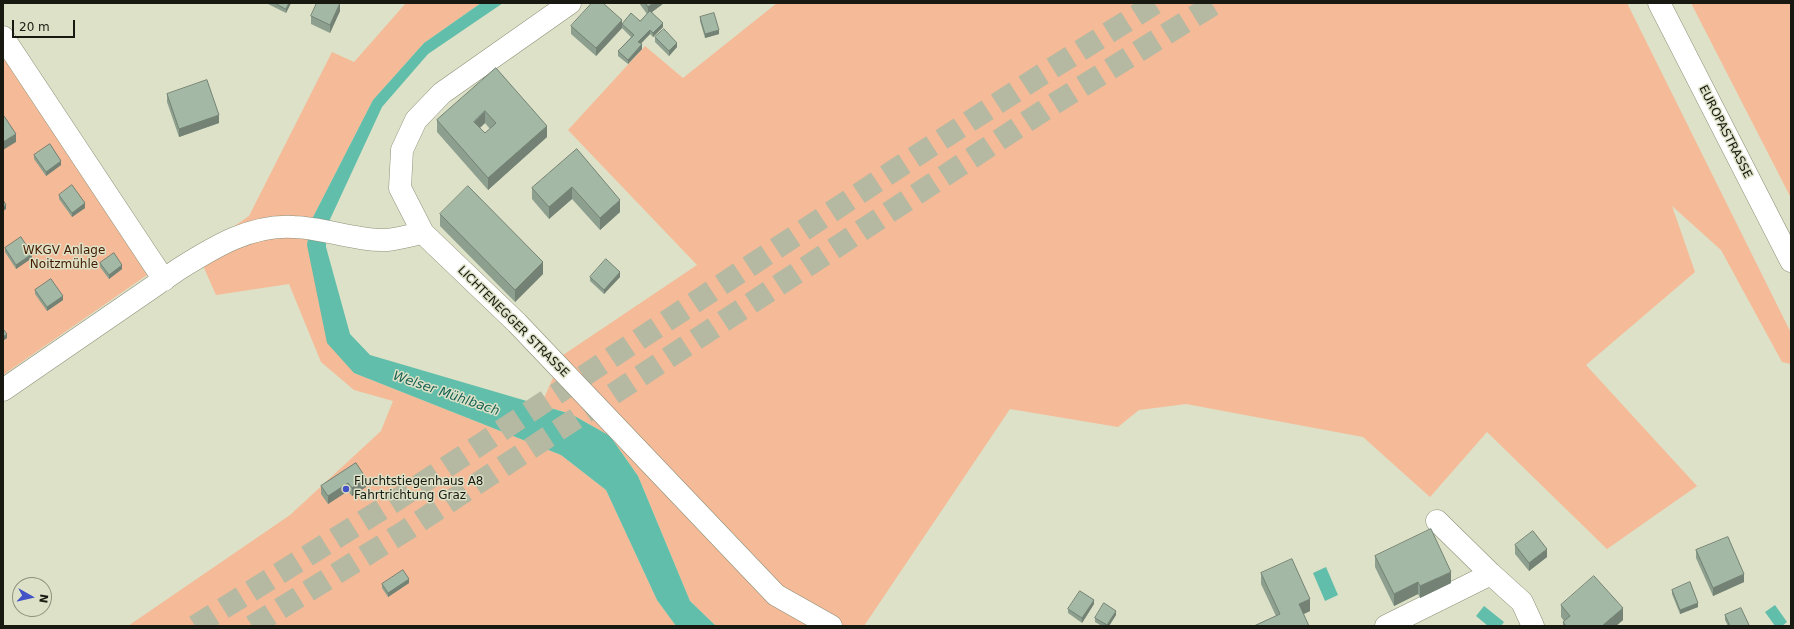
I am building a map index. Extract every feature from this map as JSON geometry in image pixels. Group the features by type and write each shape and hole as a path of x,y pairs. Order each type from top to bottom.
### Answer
{"street":[{"name":"LICHTENEGGER STRASSE","path":"570,3 442,93 416,120 402,150 400,188 423,233 517,323 776,595 831,626"},
{"name":"EUROPASTRASSE","path":"1659,3 1791,261"},
{"path":"3,37 164,280"},
{"path":"3,390 206,252 239,235 269,228 294,226 369,239 388,240 423,233"},
{"path":"1438,521 1491,574 1522,602 1533,626"},
{"path":"1386,626 1491,574"}],"green space":[{"path":"406,3 481,3 424,43 373,100 311,221 354,373 561,455 606,490 657,600 676,626 128,626 290,515 381,431 393,401 354,390 321,362 289,284 216,295 197,252 249,216 332,52 354,62"},
{"path":"777,3 1627,3 1791,333 1791,364 1782,362 1721,250 1672,206 1695,272 1586,365 1697,486 1607,549 1487,432 1430,497 1363,437 1186,404 1139,410 1118,427 1010,409 864,626 716,626 690,601 638,476 610,436 571,414 541,405 563,355 697,265 568,130 645,46 683,78"},
{"path":"1691,3 1791,3 1791,198"},
{"name":"WKGV Anlage Noitzmühle","path":"3,52 147,275 3,375"}],"water":[{"name":"Welser Mühlbach","path":"481,3 503,3 428,54 382,107 326,228 326,247 350,334 370,355 571,414 610,436 638,476 690,601 716,626 676,626 657,600 606,490 561,455 354,373 327,343 307,245 311,221 373,100 424,43"},
{"path":"1326,567 1338,595 1325,601 1313,573"},
{"path":"1775,605 1787,622 1782,626 1775,626 1765,612"},
{"path":"1484,606 1504,622 1501,626 1488,626 1476,616"}],"building":[{"path":"275,3 289,3 286,9"},
{"path":"317,3 340,3 330,25 311,16"},
{"path":"592,3 603,3 622,20 596,48 571,26"},
{"path":"646,3 653,3 648,7"},
{"path":"650,11 663,23 653,33 650,30 638,42 642,44 628,60 618,51 634,35 622,24 631,13 640,21"},
{"path":"714,13 719,30 705,34 700,17"},
{"path":"664,29 677,43 669,51 655,37"},
{"path":"496,68 547,126 488,178 437,120","holes":["485,111 496,123 485,133 474,122"]},
{"path":"207,80 219,115 179,129 167,94"},
{"path":"3,116 16,134 3,142"},
{"path":"50,144 61,161 46,172 34,155"},
{"path":"577,149 620,200 600,218 572,187 549,207 532,188"},
{"path":"72,185 85,203 72,213 59,195"},
{"path":"468,186 543,262 515,290 440,214"},
{"path":"3,200 6,205 3,207"},
{"path":"21,237 32,254 16,265 5,248"},
{"path":"114,253 122,265 109,275 100,263"},
{"path":"606,259 620,272 604,290 590,277"},
{"path":"51,279 63,296 47,307 35,290"},
{"path":"3,329 7,334 3,337"},
{"path":"356,463 366,478 352,488 348,483 328,496 321,486"},
{"path":"1431,529 1451,572 1420,586 1418,582 1394,594 1375,556"},
{"path":"1533,531 1547,549 1529,563 1515,545"},
{"path":"1728,537 1744,574 1713,588 1696,550"},
{"path":"1292,559 1310,599 1299,604 1309,626 1254,626 1280,614 1261,573"},
{"path":"403,570 409,579 388,593 382,584"},
{"path":"1594,576 1623,608 1602,626 1566,626 1563,622 1570,616 1561,605"},
{"path":"1690,582 1698,603 1680,610 1672,590"},
{"path":"1080,591 1094,600 1082,618 1068,609"},
{"path":"1104,603 1116,611 1107,625 1095,618"},
{"path":"1741,608 1749,625 1730,626 1725,615"}],"tunnel":[{"path":"195,626 392,503 893,171 1156,3"},
{"path":"252,626 405,531 1049,107 1216,3"}],"place":[{"name":"Fluchtstiegenhaus A8 Fahrtrichtung Graz","path":"346,489"}]}
